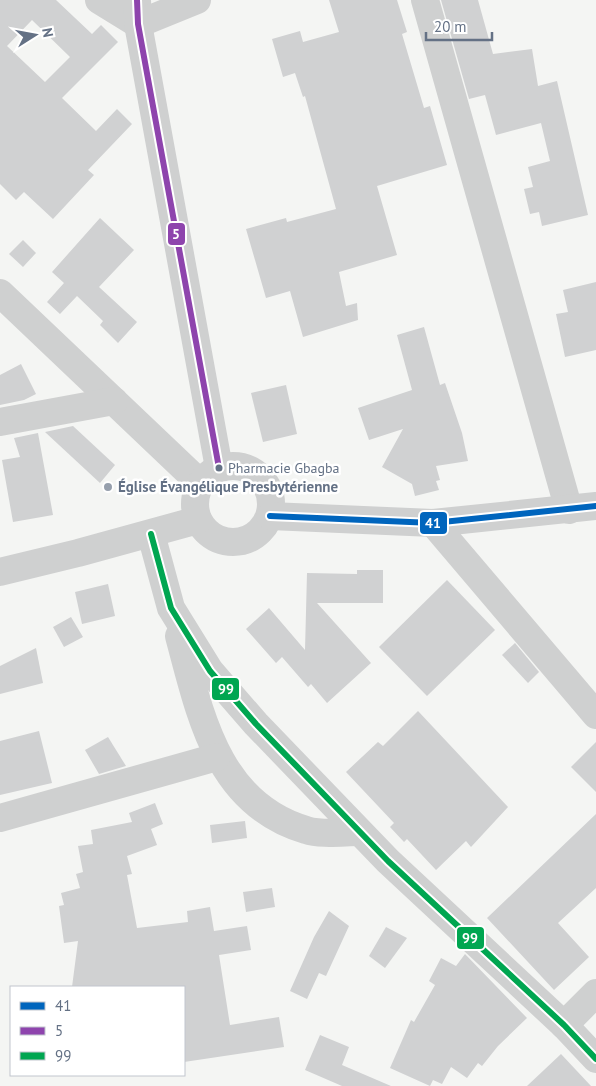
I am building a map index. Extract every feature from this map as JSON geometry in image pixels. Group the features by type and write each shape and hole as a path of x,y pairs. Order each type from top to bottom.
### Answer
{"street":[{"path":"99,0 138,12 197,0"},
{"path":"425,0 569,510"},
{"path":"138,12 210,476"},
{"path":"0,293 114,402 210,476"},
{"path":"0,422 114,402"},
{"path":"232,465 243,466 255,472 264,481 270,492 272,504 270,516 263,528 254,537 242,542 228,542 216,538 198,520 195,508 196,495 210,476 232,465"},
{"path":"270,516 433,523 596,506"},
{"path":"0,572 151,534 198,520"},
{"path":"433,523 596,715"},
{"path":"151,534 194,692 217,757 252,803 272,817 308,831 359,832"},
{"path":"171,608 210,671 256,724 359,832 564,1025 596,1059"},
{"path":"0,818 217,757"},
{"path":"564,1025 596,993"}],"building":[{"path":"0,0 56,0 92,34 101,25 118,42 62,98 96,131 117,109 132,124 88,170 94,175 53,219 24,192 16,200 0,184","holes":["32,20 70,57 45,82 7,46"]},
{"path":"329,0 397,0 407,32 402,34 424,108 430,106 447,165 377,186 397,255 339,272 346,306 357,303 358,320 303,337 290,291 266,298 246,229 286,218 287,222 336,209 305,96 303,97 295,73 283,77 272,39 300,31 303,42 339,32"},
{"path":"441,0 478,0 493,54 532,49 538,86 557,81 588,215 542,226 539,212 530,214 524,189 533,187 528,167 550,161 541,123 496,135 485,95 469,99"},
{"path":"100,218 134,250 99,287 137,322 118,343 100,325 103,321 77,296 60,314 47,302 64,283 52,272"},
{"path":"23,240 36,253 23,267 9,254"},
{"path":"596,282 596,350 565,357 556,314 568,312 563,290"},
{"path":"424,327 440,385 445,383 462,433 468,461 436,466 440,480 436,481 439,490 415,496 412,484 382,467 403,429 369,440 358,408 412,390 397,335"},
{"path":"21,364 36,394 24,400 0,405 0,375"},
{"path":"286,385 297,434 263,442 251,393"},
{"path":"73,426 115,465 100,483 45,432"},
{"path":"38,433 53,515 13,522 2,460 20,457 14,438"},
{"path":"357,570 383,570 383,603 317,603 371,663 327,703 311,684 308,687 282,657 276,663 246,629 269,608 305,650 307,573 357,574"},
{"path":"447,580 495,630 427,696 379,647"},
{"path":"108,584 115,616 82,624 75,592"},
{"path":"71,617 83,637 64,647 53,627"},
{"path":"515,643 539,672 528,683 502,655"},
{"path":"36,648 43,683 0,694 0,666"},
{"path":"418,711 508,807 471,847 466,841 436,870 407,839 404,842 390,827 394,823 346,772 378,742 383,746"},
{"path":"39,731 52,783 0,795 0,741"},
{"path":"108,737 126,766 99,774 85,750"},
{"path":"596,742 596,792 571,767"},
{"path":"155,803 163,824 151,829 157,845 127,856 132,874 127,875 137,928 188,922 187,911 210,907 214,931 247,926 251,950 219,955 230,1025 279,1017 284,1047 185,1062 185,986 72,986 78,941 64,943 59,906 64,905 61,893 80,888 76,874 83,872 78,846 93,844 91,830 132,822 129,813"},
{"path":"596,814 596,888 558,923 589,957 554,990 487,918"},
{"path":"245,821 247,838 212,843 210,825"},
{"path":"272,888 275,907 246,912 243,892"},
{"path":"329,911 349,926 326,976 319,973 307,999 290,991 314,937"},
{"path":"386,927 407,938 385,968 369,956"},
{"path":"465,954 527,1018 498,1046 482,1066 478,1063 467,1078 451,1067 442,1084 433,1080 430,1086 390,1068 411,1020 414,1022 435,985 429,981 441,958 456,966"},
{"path":"320,1035 349,1047 342,1065 391,1086 342,1086 305,1070"},
{"path":"561,1054 591,1086 527,1086"}],"transit line":[{"name":"5","path":"137,0 138,24 219,468"},
{"name":"41","path":"270,516 433,523 596,506"},
{"name":"99","path":"151,534 171,608 210,671 256,724 388,861 564,1025 596,1059"}],"place":[{"name":"Pharmacie Gbagba","path":"219,468"},
{"name":"Église Évangélique Presbytérienne","path":"108,487"}]}
